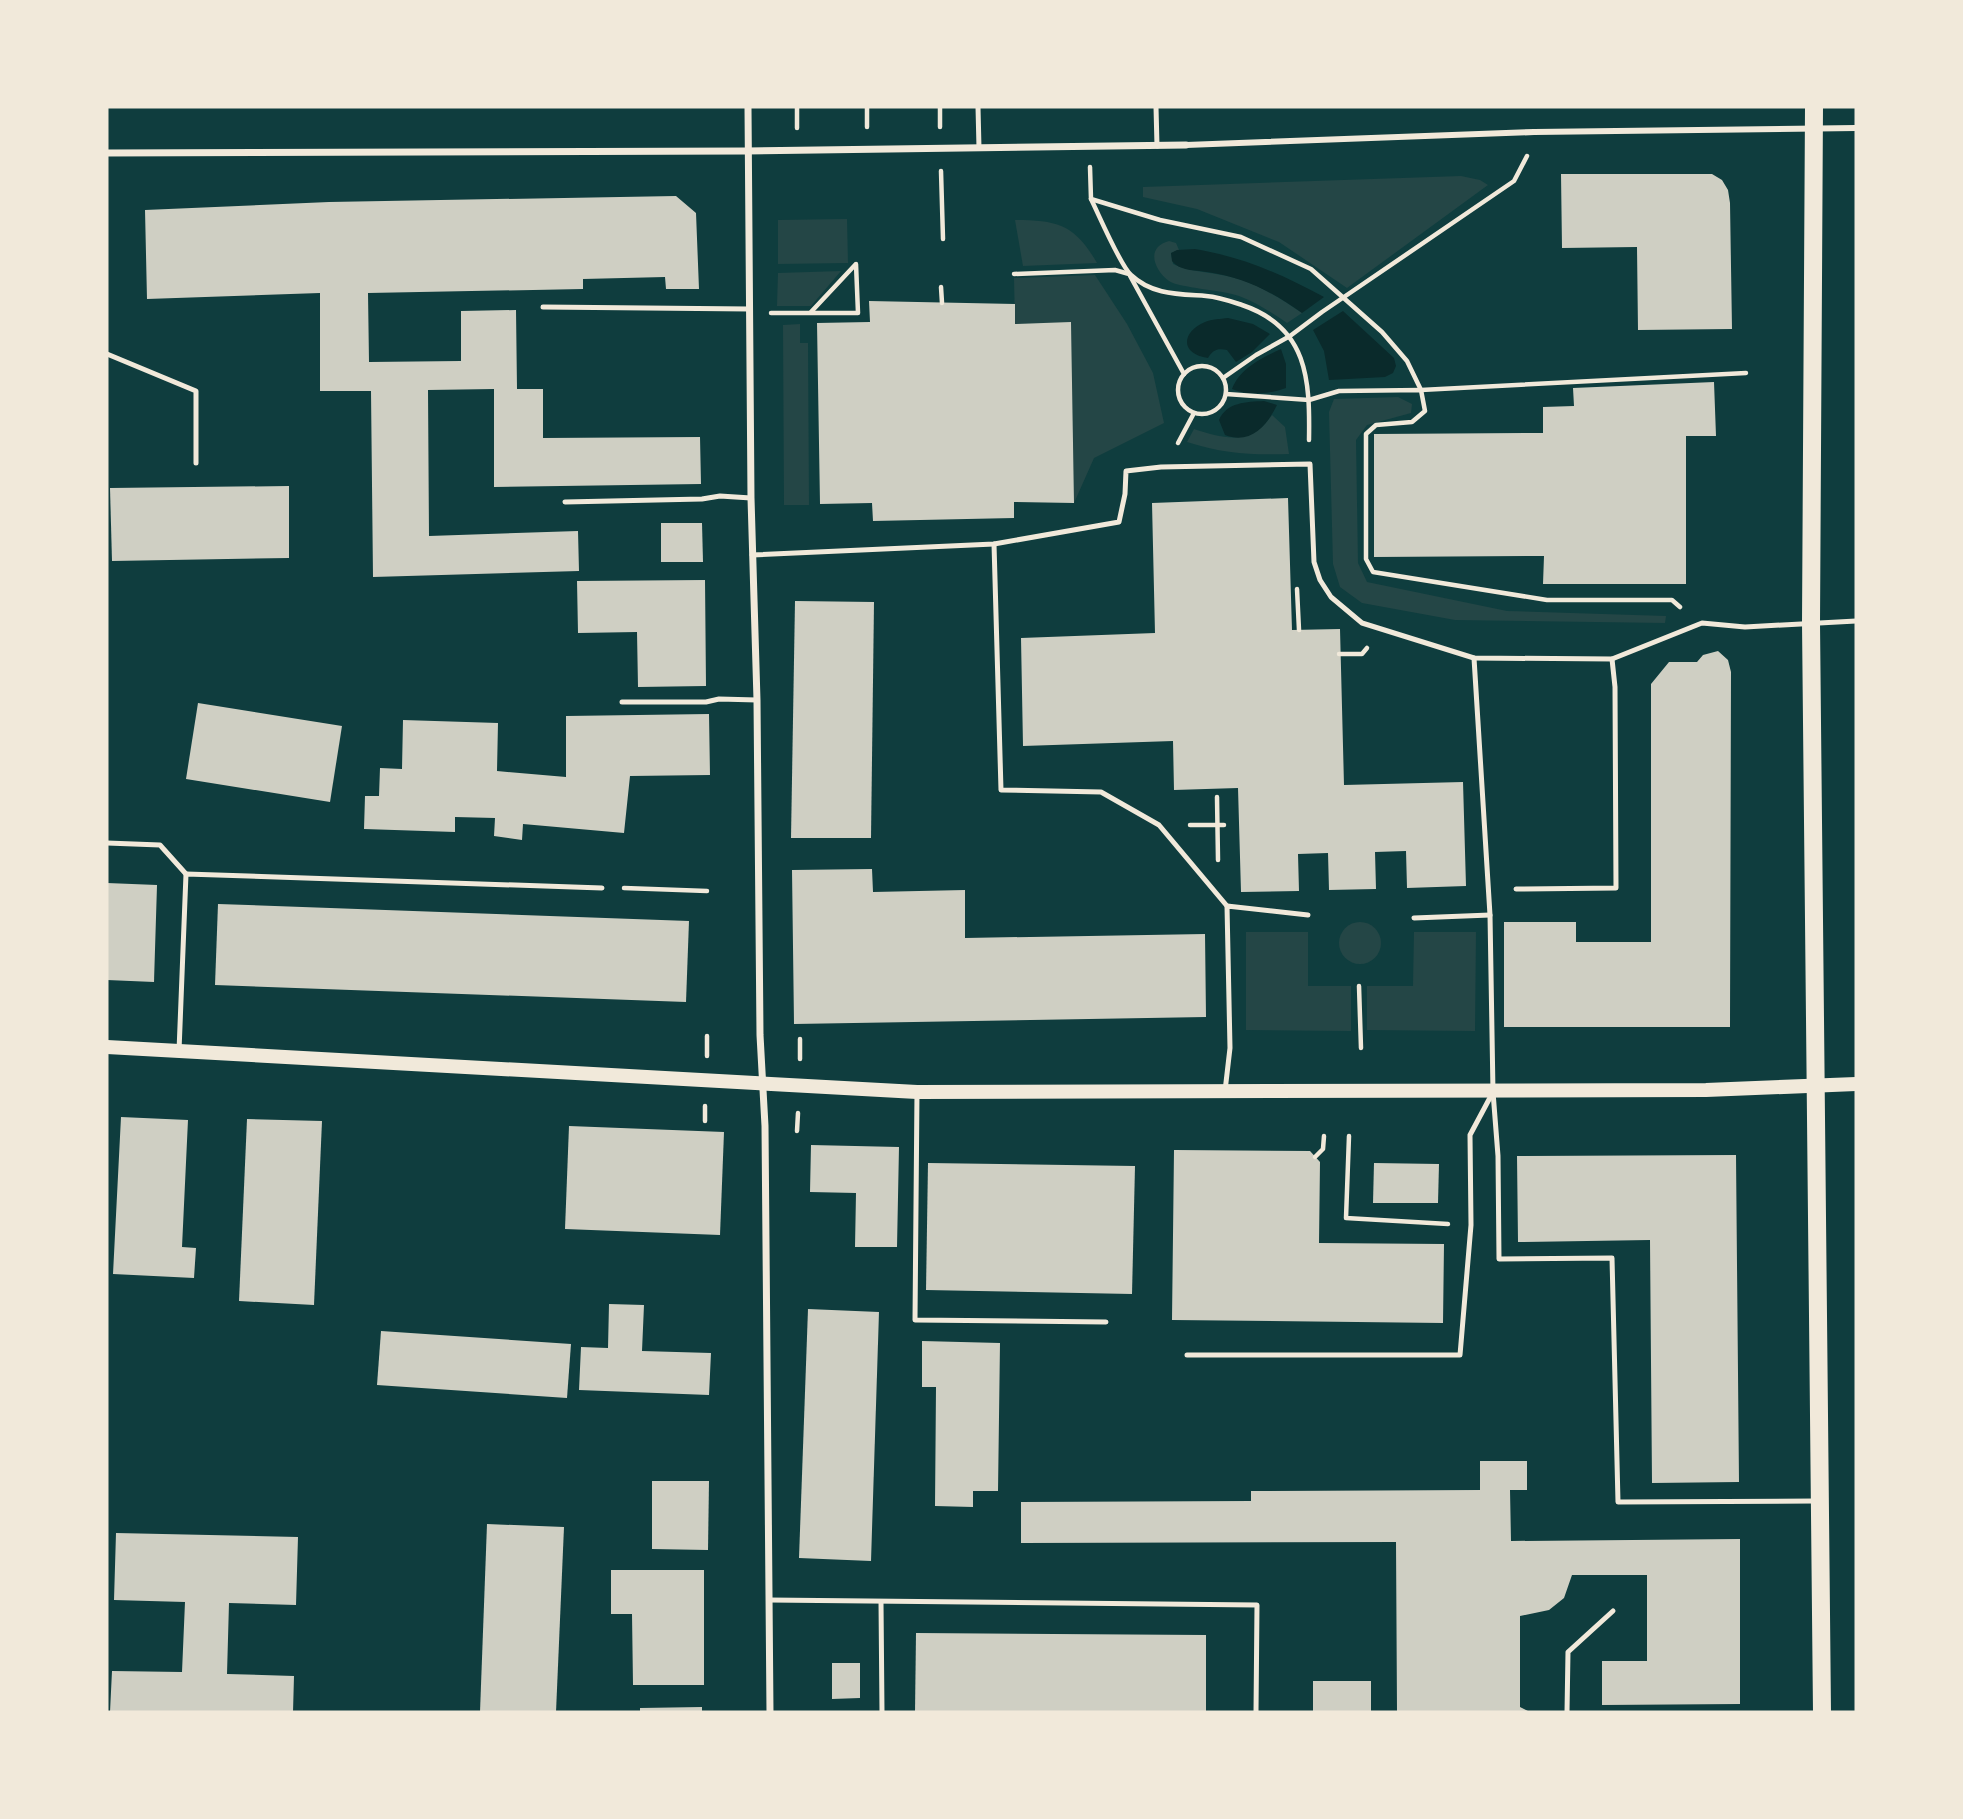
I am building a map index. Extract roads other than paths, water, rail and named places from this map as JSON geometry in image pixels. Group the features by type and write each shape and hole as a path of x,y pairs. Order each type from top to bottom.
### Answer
{"main road":[{"path":"1814,107 1811,623 1822,1712"},
{"path":"107,1047 917,1092 1493,1092 1706,1090 1856,1084"}],"street":[{"path":"748,107 746,151 751,498 765,1126 770,1712"},
{"path":"107,153 746,151 1157,146 1534,132 1856,128"}],"lane":[{"path":"978,107 979,148"},
{"path":"1156,107 1157,146"},
{"path":"543,307 748,309"},
{"path":"107,355 195,391 196,463"},
{"path":"752,555 994,544 1119,522 1125,494 1126,471 1161,467 1310,464 1314,562 1320,580 1331,597 1362,623 1474,658 1612,659 1702,624 1745,627 1856,621"},
{"path":"565,502 702,499 720,496 751,498"},
{"path":"994,544 1000,790 1101,792 1159,825 1227,906 1230,1048 1225,1091"},
{"path":"1474,658 1490,915 1499,1259 1612,1258 1618,1502 1820,1501"},
{"path":"1516,889 1616,888 1615,687 1612,659"},
{"path":"622,702 757,700"},
{"path":"107,843 160,845 186,874 179,1051"},
{"path":"186,874 602,888"},
{"path":"1227,906 1308,915"},
{"path":"1414,918 1490,915"},
{"path":"917,1092 915,1320 1106,1322"},
{"path":"1187,1355 1460,1354 1472,1225 1470,1135 1493,1092"},
{"path":"769,1600 1257,1605 1256,1712"},
{"path":"881,1602 882,1712"},
{"path":"1567,1712 1568,1652 1613,1611"}]}
